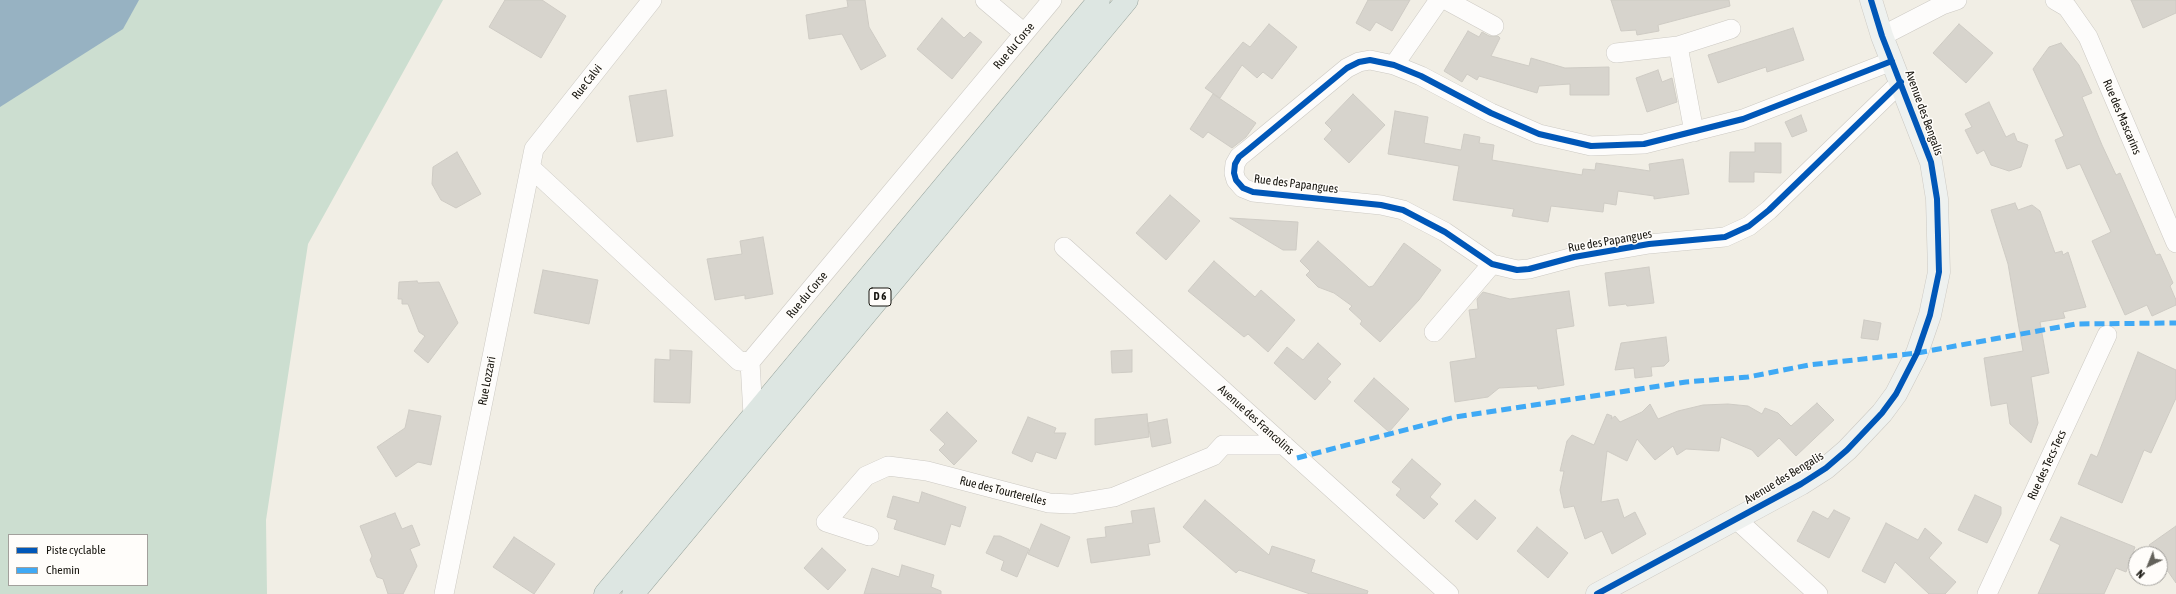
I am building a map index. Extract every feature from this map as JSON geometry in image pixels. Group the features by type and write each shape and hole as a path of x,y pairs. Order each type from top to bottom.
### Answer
{"main road":[{"name":"D 6","path":"605,594 1099,0"},
{"name":"D 6","path":"633,594 1127,0"}],"street":[{"name":"Rue Calvi","path":"530,167 534,149 652,0"},
{"path":"985,0 1024,33"},
{"name":"Rue du Corse","path":"750,362 1052,0"},
{"path":"1394,65 1438,0"},
{"path":"1446,0 1494,26"},
{"name":"Avenue des Bengalis","path":"1597,594 1801,484 1847,450 1878,418 1896,394 1918,353 1930,315 1939,272 1937,199 1931,162 1882,36 1871,0"},
{"path":"1882,36 1942,5 1957,0"},
{"name":"Rue des Mascarins","path":"2055,0 2067,7 2088,37 2176,243"},
{"path":"1616,53 1678,46 1731,29"},
{"path":"1678,46 1694,132"},
{"name":"Rue des Papangues","path":"1892,61 1743,119 1644,144 1591,146 1539,134 1491,113 1421,76 1394,65 1370,60 1359,62 1347,68 1239,157 1235,164 1234,173 1236,180 1244,188 1253,192 1381,206 1403,210 1445,232 1492,264 1517,270 1529,269 1574,257 1649,244 1725,237 1749,226 1769,210 1901,82"},
{"path":"530,167 739,361 750,362 753,415"},
{"name":"Rue Lozzari","path":"444,594 530,167"},
{"name":"Avenue des Francolins","path":"1064,247 1449,594"},
{"path":"1434,332 1492,264"},
{"name":"Rue des Tecs-Tecs","path":"1987,594 2107,336"},
{"name":"Rue des Tourterelles","path":"869,536 826,522 866,476 888,466 927,471 1049,503 1072,504 1114,497 1213,456 1223,445 1284,445"},
{"path":"1736,519 1818,594"}],"green space":[{"path":"0,0 443,0 308,244 266,520 267,594 0,594"}],"water":[{"path":"0,0 139,0 123,29 0,107"}],"building":[{"path":"505,0 542,0 566,16 541,58 489,27"},
{"path":"847,0 865,0 869,27 886,56 861,70 842,34 809,39 806,15 848,7"},
{"path":"1368,0 1410,0 1392,31 1376,22 1370,31 1356,23"},
{"path":"1611,0 1729,0 1730,6 1658,25 1659,31 1637,35 1636,30 1621,31"},
{"path":"2131,0 2176,0 2176,13 2143,28"},
{"path":"942,18 964,38 970,32 982,42 952,79 917,49"},
{"path":"1269,24 1297,47 1272,79 1263,72 1257,78 1242,65 1220,98 1205,88 1243,42 1250,47"},
{"path":"1959,24 1993,53 1966,83 1933,53"},
{"path":"1793,28 1804,60 1767,72 1766,67 1718,83 1708,55"},
{"path":"1468,31 1479,37 1482,32 1489,36 1498,36 1500,38 1491,56 1529,66 1531,58 1565,68 1609,67 1609,95 1570,95 1570,84 1539,86 1537,93 1479,76 1477,80 1467,74 1462,82 1444,71"},
{"path":"2061,43 2079,65 2092,93 2082,97 2102,145 2116,175 2120,173 2156,255 2160,254 2173,283 2170,286 2176,300 2176,305 2152,316 2147,305 2125,315 2092,241 2111,232 2080,164 2067,169 2055,140 2064,136 2033,69 2049,47"},
{"path":"1658,70 1662,82 1672,78 1677,102 1647,112 1636,78"},
{"path":"666,90 673,136 637,142 629,96"},
{"path":"1213,94 1256,123 1246,137 1232,148 1208,132 1203,138 1190,129"},
{"path":"1353,94 1385,125 1349,163 1324,139 1332,130 1325,123"},
{"path":"1989,102 2006,137 2014,133 2017,141 2028,145 2021,167 2009,171 1991,165 1984,150 1977,154 1965,130 1972,127 1965,114"},
{"path":"1395,111 1428,117 1424,143 1461,150 1464,134 1480,137 1479,143 1494,145 1492,160 1582,175 1583,169 1595,170 1596,163 1650,171 1649,164 1683,159 1689,194 1654,199 1654,196 1618,191 1616,205 1604,203 1603,212 1551,206 1548,222 1512,216 1514,209 1453,200 1459,166 1388,154"},
{"path":"1801,115 1807,131 1792,137 1785,122"},
{"path":"1755,143 1781,143 1781,173 1754,172 1754,182 1729,182 1730,152 1755,152"},
{"path":"457,152 481,194 456,208 441,200 432,184 433,167"},
{"path":"1170,195 1200,221 1166,260 1136,233"},
{"path":"2015,203 2018,210 2032,205 2040,211 2055,253 2062,251 2063,255 2068,252 2086,307 2063,312 2065,318 2040,322 2049,373 2031,377 2038,423 2031,443 2010,424 2007,403 1991,406 1984,358 2023,351 2008,264 1991,210"},
{"path":"1230,218 1298,222 1296,250 1283,250"},
{"path":"763,237 773,294 745,299 745,295 715,300 707,259 742,254 740,241"},
{"path":"1318,241 1369,287 1373,286 1404,243 1441,270 1419,300 1380,342 1360,324 1362,321 1349,309 1352,306 1334,293 1318,287 1306,275 1310,271 1300,261"},
{"path":"1214,261 1255,297 1261,290 1295,320 1268,352 1248,334 1244,337 1188,291"},
{"path":"1649,267 1654,303 1609,306 1605,273"},
{"path":"543,270 598,280 589,324 534,313"},
{"path":"417,281 418,283 439,282 458,323 428,363 414,351 425,336 419,332 408,304 402,304 402,299 398,299 399,282"},
{"path":"1569,291 1574,326 1556,329 1564,385 1538,389 1537,386 1499,388 1488,397 1455,402 1450,362 1476,358 1469,310 1478,309 1477,299 1483,292 1510,299"},
{"path":"1864,320 1881,323 1878,340 1861,338"},
{"path":"1666,337 1669,361 1664,366 1651,367 1652,376 1635,378 1634,368 1615,370 1621,343"},
{"path":"1318,343 1341,364 1327,379 1331,382 1315,400 1274,363 1287,347 1303,360"},
{"path":"670,350 692,351 690,403 654,402 655,359 670,360"},
{"path":"1132,350 1132,372 1112,373 1111,351"},
{"path":"2138,352 2176,370 2176,398 2151,453 2144,450 2122,503 2078,484 2091,454 2097,457"},
{"path":"1374,378 1409,409 1389,432 1354,401"},
{"path":"1817,403 1834,420 1796,456 1779,438 1758,457 1752,450 1721,437 1719,451 1686,449 1677,455 1673,446 1655,460 1637,439 1627,461 1607,451 1601,502 1618,499 1624,518 1635,512 1646,534 1612,554 1602,531 1585,539 1574,506 1564,508 1560,490 1564,471 1560,471 1567,441 1572,435 1594,445 1607,414 1612,416 1611,419 1615,416 1620,422 1642,412 1650,404 1658,419 1678,411 1703,405 1728,404 1748,406 1762,414 1765,408 1778,413 1791,426"},
{"path":"409,410 441,416 431,465 418,462 396,477 377,447 405,428"},
{"path":"947,412 977,441 954,465 939,450 945,444 930,430"},
{"path":"1147,414 1149,437 1095,445 1095,419"},
{"path":"1028,417 1056,428 1054,433 1066,433 1056,459 1036,452 1032,462 1012,453"},
{"path":"1167,419 1171,443 1152,447 1148,423"},
{"path":"1412,459 1441,484 1430,497 1438,504 1424,519 1396,495 1401,489 1392,482"},
{"path":"922,492 966,507 960,527 951,524 945,545 894,529 897,520 887,517 893,496 919,503"},
{"path":"1975,495 2001,507 2001,514 1987,543 1958,530"},
{"path":"1205,500 1269,555 1272,546 1315,560 1311,572 1368,591 1367,594 1310,594 1239,570 1236,573 1183,527"},
{"path":"1475,500 1496,518 1477,540 1455,521"},
{"path":"1154,508 1160,542 1148,544 1150,555 1091,563 1087,539 1106,537 1105,527 1133,523 1131,511"},
{"path":"1834,510 1850,518 1829,558 1797,541 1813,511 1828,519"},
{"path":"395,513 402,529 412,525 420,545 410,549 417,566 403,594 388,594 383,579 377,577 370,560 372,556 360,526"},
{"path":"2061,517 2133,546 2128,546 2128,566 2126,572 2116,568 2104,594 2038,594 2060,545 2050,540"},
{"path":"1886,523 1918,540 1925,528 1942,543 1929,558 1956,582 1945,594 1929,594 1895,562 1885,583 1862,571"},
{"path":"1041,524 1070,537 1058,567 1028,554"},
{"path":"2176,526 2176,583 2168,572 2168,546 2149,545"},
{"path":"1537,527 1568,553 1548,578 1517,551"},
{"path":"994,536 1000,536 1029,549 1017,577 1001,570 1004,561 986,553"},
{"path":"514,537 555,564 534,594 493,567"},
{"path":"822,548 846,570 828,590 804,568"},
{"path":"902,565 934,575 931,587 941,591 941,594 864,594 872,568 899,577"}],"marked path":[{"path":"1297,458 1455,417 1686,382 1748,377 1809,365 1917,353 2076,324 2176,323"}],"cycle path":[{"path":"1597,594 1801,484 1826,468 1847,450 1882,413 1896,394 1917,353 1930,315 1939,272 1937,199 1931,162 1882,36 1871,0"},
{"path":"1892,61 1743,119 1644,144 1591,146 1539,134 1491,113 1421,76 1394,65 1370,60 1359,62 1347,68 1239,157 1235,164 1234,173 1236,180 1243,188 1253,192 1381,205 1403,210 1445,232 1492,264 1517,270 1529,269 1574,257 1649,244 1725,237 1749,226 1769,210 1901,82"}]}
